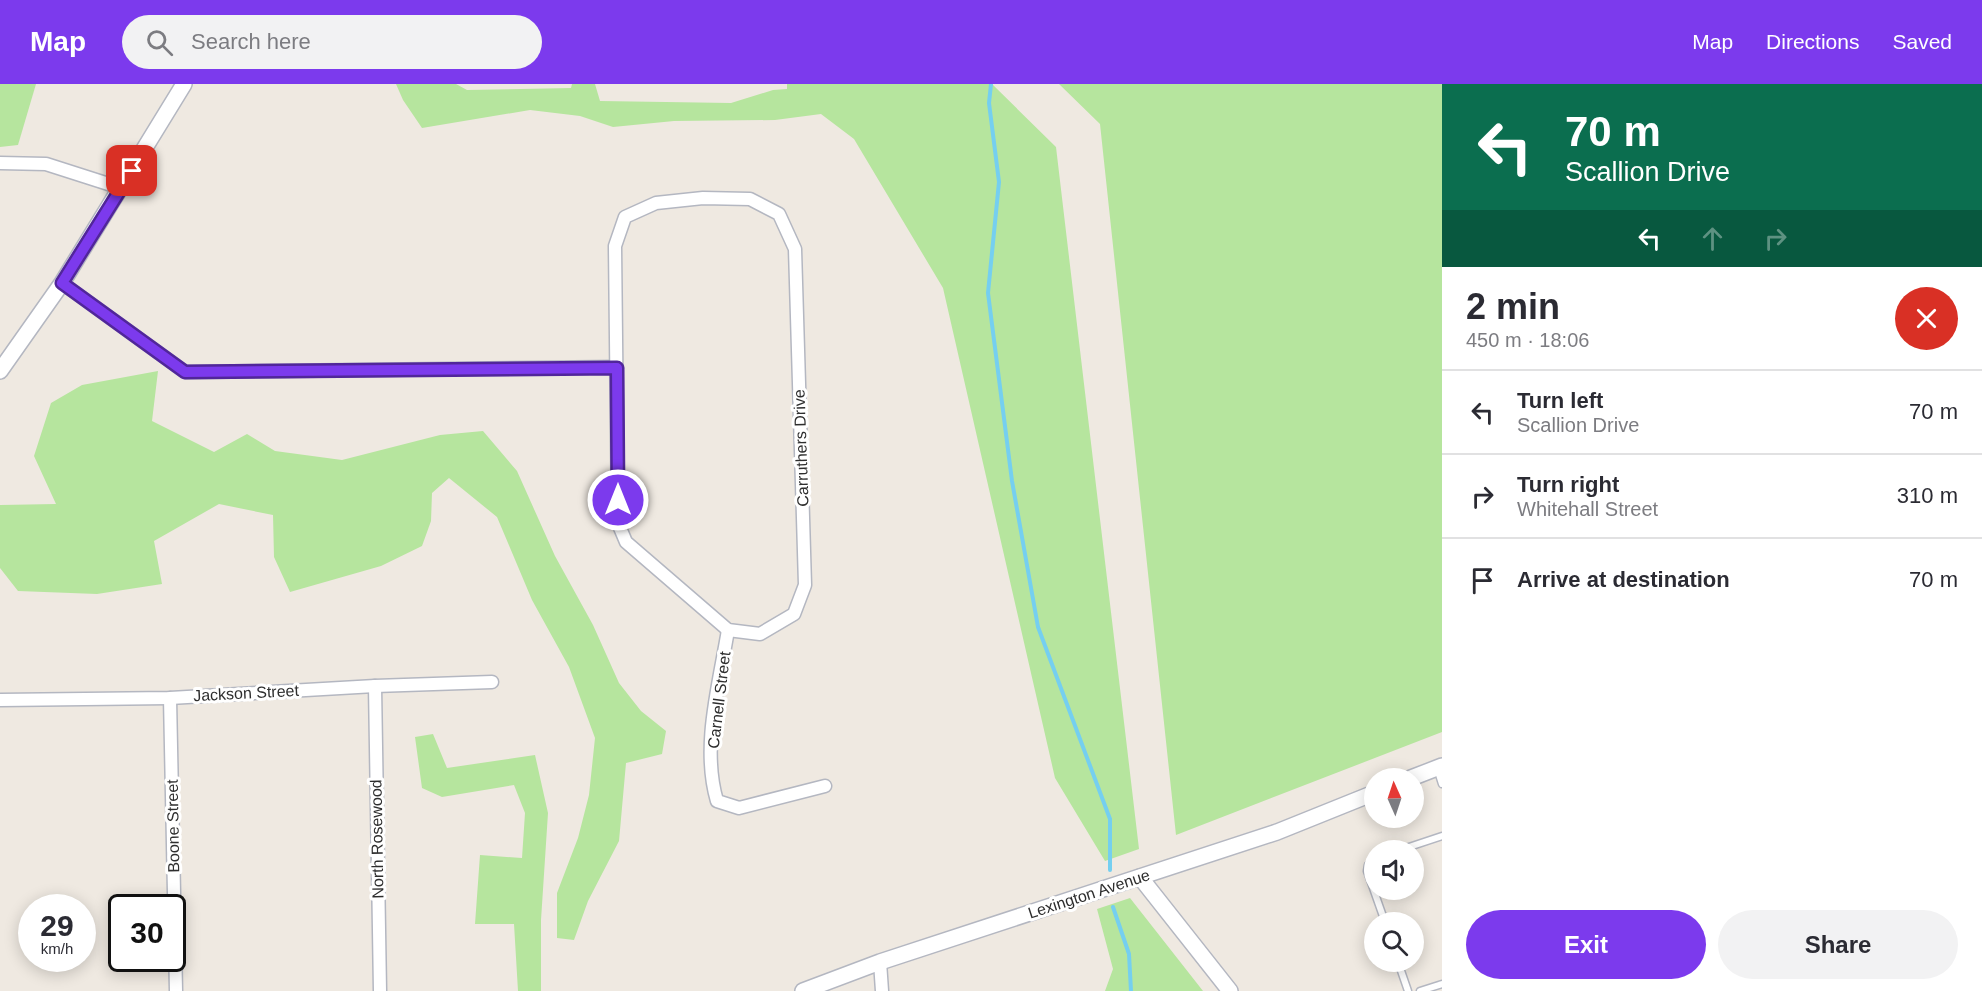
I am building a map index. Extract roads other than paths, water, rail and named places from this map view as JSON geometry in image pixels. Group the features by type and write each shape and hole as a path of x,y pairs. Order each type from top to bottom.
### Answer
{"street":[{"path":"0,371 62,283 184,84"},
{"path":"0,163 46,164 122,188"},
{"name":"Carruthers Drive","path":"703,198 750,199 779,214 795,249 805,585 794,614 760,634 728,630 626,542 618,523 617,368 615,246 625,217 656,203 703,198"},
{"path":"62,283 185,372 617,368"},
{"name":"Carnell Street","path":"728,630 711,732 711,782 717,801 739,808 825,786"},
{"name":"Jackson Street","path":"0,700 170,698 375,686 492,682"},
{"name":"North Rosewood","path":"375,686 380,991"},
{"name":"Boone Street","path":"170,698 176,991"},
{"path":"1424,773 1439,767"},
{"name":"Lexington Avenue","path":"803,991 880,962 1277,832 1364,797"},
{"path":"1140,877 1230,991"},
{"path":"880,962 882,991"}],"lane":[{"path":"1439,767 1442,784"},
{"path":"1424,842 1442,836"},
{"path":"1401,972 1408,991"},
{"path":"1420,991 1442,984"}],"waterway":[{"path":"991,84 989,103 999,182 988,293 1012,481 1038,627 1110,819 1110,870"},
{"path":"1113,907 1129,954 1131,991"}]}
